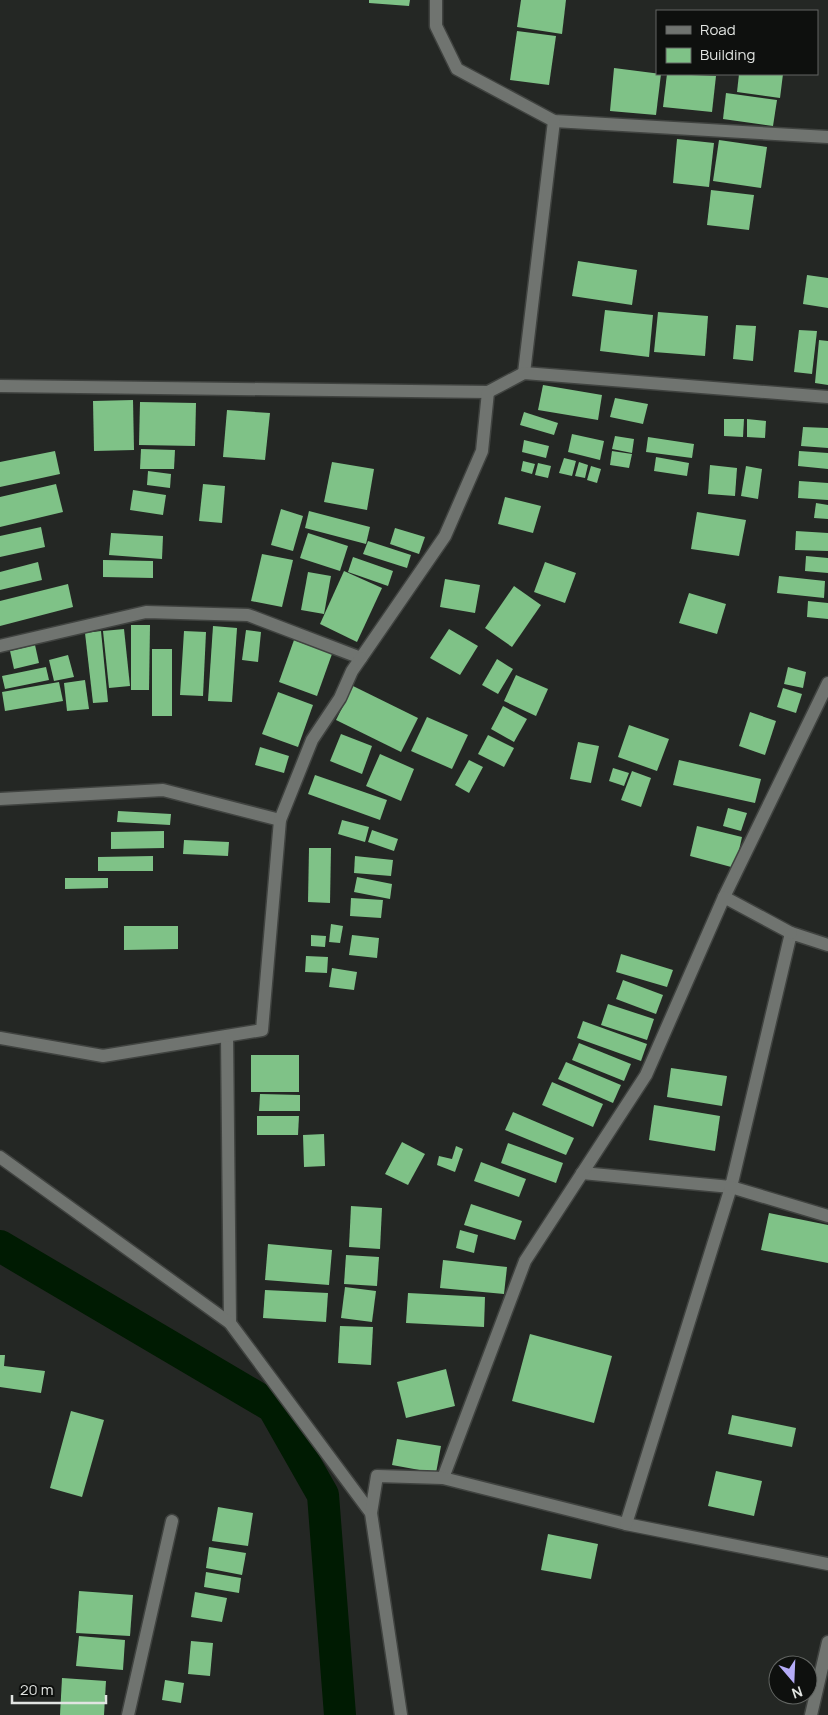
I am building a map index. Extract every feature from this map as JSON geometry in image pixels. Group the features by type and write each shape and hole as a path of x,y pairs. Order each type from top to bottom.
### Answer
{"street":[{"path":"436,0 436,26 457,69 554,121 828,136"},
{"path":"524,373 554,121"},
{"path":"0,386 488,392 524,373 828,398"},
{"path":"0,1038 103,1056 262,1030 280,820 312,740 340,698 352,671 445,536 482,452 488,392"},
{"path":"0,646 146,612 248,615 361,658"},
{"path":"443,1478 525,1262 646,1075 724,897 828,683"},
{"path":"0,799 163,790 280,820"},
{"path":"724,897 791,933 828,945"},
{"path":"626,1524 731,1187 791,933"},
{"path":"227,1036 230,1323"},
{"path":"0,1157 230,1323 371,1514"},
{"path":"582,1173 731,1187 828,1216"},
{"path":"401,1715 371,1514 377,1476 443,1478 626,1524 828,1564"},
{"path":"128,1715 172,1520"},
{"path":"811,1715 828,1642"}],"building":[{"path":"369,0 410,0 409,6 369,3"},
{"path":"521,0 566,0 562,34 517,27"},
{"path":"517,31 556,36 549,85 510,80"},
{"path":"614,68 661,75 656,115 610,111"},
{"path":"667,75 716,76 712,112 663,107"},
{"path":"739,75 783,75 780,98 737,92"},
{"path":"726,93 777,100 773,126 723,119"},
{"path":"677,139 714,143 709,187 673,183"},
{"path":"719,140 767,147 761,188 713,181"},
{"path":"711,190 754,195 749,230 707,225"},
{"path":"578,261 637,270 632,305 572,296"},
{"path":"807,275 828,278 828,308 803,304"},
{"path":"605,310 653,315 649,357 600,351"},
{"path":"658,312 708,316 705,356 654,352"},
{"path":"736,325 756,326 753,361 733,359"},
{"path":"799,330 817,331 812,374 794,372"},
{"path":"819,340 828,341 828,385 815,383"},
{"path":"543,385 602,395 598,420 538,410"},
{"path":"615,398 648,404 643,424 610,417"},
{"path":"133,400 134,450 94,451 93,401"},
{"path":"140,402 196,403 195,446 139,445"},
{"path":"227,410 270,413 265,460 223,457"},
{"path":"524,412 558,423 554,435 520,425"},
{"path":"724,419 744,419 743,437 724,436"},
{"path":"747,419 766,421 765,438 747,437"},
{"path":"803,427 828,428 828,448 801,446"},
{"path":"572,434 604,441 600,460 568,452"},
{"path":"615,436 634,439 632,453 612,449"},
{"path":"648,437 694,444 692,458 646,452"},
{"path":"524,440 549,446 546,458 522,452"},
{"path":"141,449 175,450 174,469 140,469"},
{"path":"55,451 60,474 0,487 0,462"},
{"path":"612,451 632,454 629,468 610,465"},
{"path":"799,451 828,453 828,469 798,466"},
{"path":"656,457 689,463 687,476 654,471"},
{"path":"564,458 576,461 572,476 559,473"},
{"path":"523,461 535,464 532,474 521,471"},
{"path":"332,462 374,469 367,510 324,502"},
{"path":"579,462 588,465 585,478 575,476"},
{"path":"538,463 551,466 548,478 535,475"},
{"path":"710,465 737,468 735,496 708,494"},
{"path":"591,466 601,469 597,483 587,480"},
{"path":"746,466 762,469 758,499 741,496"},
{"path":"148,471 171,474 170,488 147,485"},
{"path":"799,481 828,483 828,500 798,498"},
{"path":"56,484 63,512 0,527 0,497"},
{"path":"203,484 225,486 222,523 199,521"},
{"path":"133,490 166,495 163,515 130,510"},
{"path":"505,497 541,506 533,533 498,524"},
{"path":"816,503 828,505 828,519 814,518"},
{"path":"281,509 303,516 293,551 271,545"},
{"path":"309,511 370,527 366,544 305,528"},
{"path":"697,512 746,520 739,556 691,549"},
{"path":"41,527 45,547 0,557 0,536"},
{"path":"395,528 425,537 419,554 390,544"},
{"path":"796,531 828,533 828,551 795,550"},
{"path":"111,533 163,536 162,559 109,555"},
{"path":"308,533 348,546 340,571 300,558"},
{"path":"368,541 411,555 407,568 363,554"},
{"path":"262,554 293,560 282,607 251,601"},
{"path":"806,556 828,558 828,573 805,571"},
{"path":"353,557 393,571 388,586 348,572"},
{"path":"103,560 153,561 153,578 103,577"},
{"path":"38,562 42,580 0,590 0,572"},
{"path":"545,562 576,573 565,603 534,592"},
{"path":"344,571 382,588 357,642 320,624"},
{"path":"308,572 331,576 324,614 301,610"},
{"path":"779,576 825,581 824,598 777,593"},
{"path":"445,579 480,585 475,613 440,607"},
{"path":"68,584 73,607 0,626 0,601"},
{"path":"514,586 541,605 512,647 485,628"},
{"path":"689,593 726,604 717,634 679,623"},
{"path":"808,601 828,603 828,619 807,617"},
{"path":"131,625 150,625 149,690 131,690"},
{"path":"213,626 237,628 232,702 208,701"},
{"path":"124,629 130,686 109,688 103,631"},
{"path":"449,629 478,646 460,675 430,658"},
{"path":"246,630 261,632 258,662 242,660"},
{"path":"101,631 108,702 93,703 85,633"},
{"path":"184,631 206,632 203,696 180,695"},
{"path":"294,640 332,654 317,696 279,682"},
{"path":"35,645 39,663 14,669 10,651"},
{"path":"152,649 172,649 172,716 152,716"},
{"path":"68,655 74,677 54,681 49,660"},
{"path":"497,659 513,669 498,694 482,685"},
{"path":"46,667 49,680 5,689 2,676"},
{"path":"788,667 806,672 803,688 784,684"},
{"path":"516,675 548,689 536,716 504,701"},
{"path":"85,680 89,709 67,711 64,683"},
{"path":"59,682 63,701 5,711 2,692"},
{"path":"353,686 418,718 401,752 336,720"},
{"path":"783,688 802,694 796,713 777,707"},
{"path":"278,692 313,705 298,747 262,734"},
{"path":"503,706 527,719 514,742 491,729"},
{"path":"750,712 776,721 765,755 739,746"},
{"path":"427,717 468,735 452,769 411,751"},
{"path":"629,725 669,739 657,771 618,757"},
{"path":"341,734 372,746 362,774 330,761"},
{"path":"488,735 514,748 504,767 478,754"},
{"path":"578,742 599,746 591,783 570,779"},
{"path":"260,747 289,756 284,773 255,765"},
{"path":"380,754 414,769 401,801 366,786"},
{"path":"469,760 483,767 469,793 455,785"},
{"path":"679,760 761,779 755,803 673,785"},
{"path":"613,768 629,773 624,786 609,781"},
{"path":"632,771 651,778 641,807 621,800"},
{"path":"315,775 387,800 380,820 308,794"},
{"path":"728,808 747,813 741,831 723,826"},
{"path":"118,811 171,814 170,825 117,822"},
{"path":"342,820 369,827 365,842 338,834"},
{"path":"697,826 742,837 735,868 690,856"},
{"path":"372,830 398,839 394,851 368,842"},
{"path":"164,831 164,848 111,849 111,832"},
{"path":"184,840 229,842 228,856 183,854"},
{"path":"309,848 331,848 330,903 308,902"},
{"path":"153,856 153,871 98,871 98,857"},
{"path":"355,856 393,860 391,876 354,873"},
{"path":"357,877 392,884 390,899 354,892"},
{"path":"65,878 108,878 108,888 65,889"},
{"path":"351,898 383,900 381,918 350,916"},
{"path":"331,924 343,926 340,943 329,942"},
{"path":"124,926 178,926 178,949 124,950"},
{"path":"311,935 326,936 325,947 311,946"},
{"path":"352,935 379,938 377,958 349,955"},
{"path":"621,954 673,970 667,987 616,972"},
{"path":"306,956 328,957 327,973 305,972"},
{"path":"332,968 357,972 354,990 329,987"},
{"path":"623,980 663,995 656,1014 616,999"},
{"path":"608,1004 654,1019 647,1040 601,1025"},
{"path":"583,1021 647,1044 641,1061 577,1038"},
{"path":"579,1043 631,1064 624,1081 572,1060"},
{"path":"251,1055 299,1055 299,1092 251,1092"},
{"path":"566,1062 621,1085 613,1103 558,1079"},
{"path":"671,1068 727,1076 722,1106 667,1097"},
{"path":"552,1082 603,1104 593,1127 542,1105"},
{"path":"260,1094 300,1095 300,1111 259,1111"},
{"path":"654,1105 720,1116 715,1151 649,1140"},
{"path":"513,1112 574,1138 566,1155 505,1130"},
{"path":"257,1116 299,1116 298,1135 257,1135"},
{"path":"324,1134 325,1166 304,1167 303,1135"},
{"path":"402,1142 425,1154 408,1185 385,1174"},
{"path":"508,1143 563,1163 556,1183 501,1163"},
{"path":"456,1146 463,1149 455,1172 437,1165 439,1156 452,1159"},
{"path":"481,1162 526,1179 519,1197 474,1181"},
{"path":"471,1204 522,1221 515,1240 464,1225"},
{"path":"351,1206 382,1208 380,1249 349,1247"},
{"path":"769,1213 828,1225 828,1263 761,1250"},
{"path":"460,1230 478,1235 474,1253 456,1248"},
{"path":"268,1244 332,1250 329,1285 265,1280"},
{"path":"346,1255 379,1257 377,1286 344,1284"},
{"path":"443,1260 507,1267 504,1294 440,1288"},
{"path":"345,1287 376,1291 372,1322 341,1318"},
{"path":"265,1290 328,1293 326,1322 263,1318"},
{"path":"408,1293 485,1297 484,1327 406,1323"},
{"path":"340,1326 373,1327 371,1365 338,1363"},
{"path":"530,1334 612,1356 594,1423 512,1401"},
{"path":"0,1355 5,1355 4,1366 45,1371 41,1393 0,1387"},
{"path":"446,1369 455,1406 406,1418 397,1382"},
{"path":"71,1411 104,1420 82,1497 50,1488"},
{"path":"732,1415 796,1428 792,1447 728,1434"},
{"path":"397,1439 441,1446 436,1473 392,1465"},
{"path":"716,1471 762,1481 754,1516 708,1506"},
{"path":"218,1507 253,1513 248,1546 212,1541"},
{"path":"548,1534 598,1544 591,1579 541,1570"},
{"path":"209,1547 246,1553 242,1575 206,1568"},
{"path":"206,1572 241,1578 239,1593 204,1587"},
{"path":"79,1591 133,1595 130,1636 76,1633"},
{"path":"195,1592 227,1598 222,1622 191,1617"},
{"path":"79,1636 125,1640 123,1670 76,1666"},
{"path":"191,1641 213,1643 210,1676 188,1674"},
{"path":"62,1678 106,1681 104,1715 60,1715"},
{"path":"165,1680 184,1683 181,1703 162,1700"}],"waterway":[{"path":"0,1246 273,1407 323,1495 340,1715"}]}
